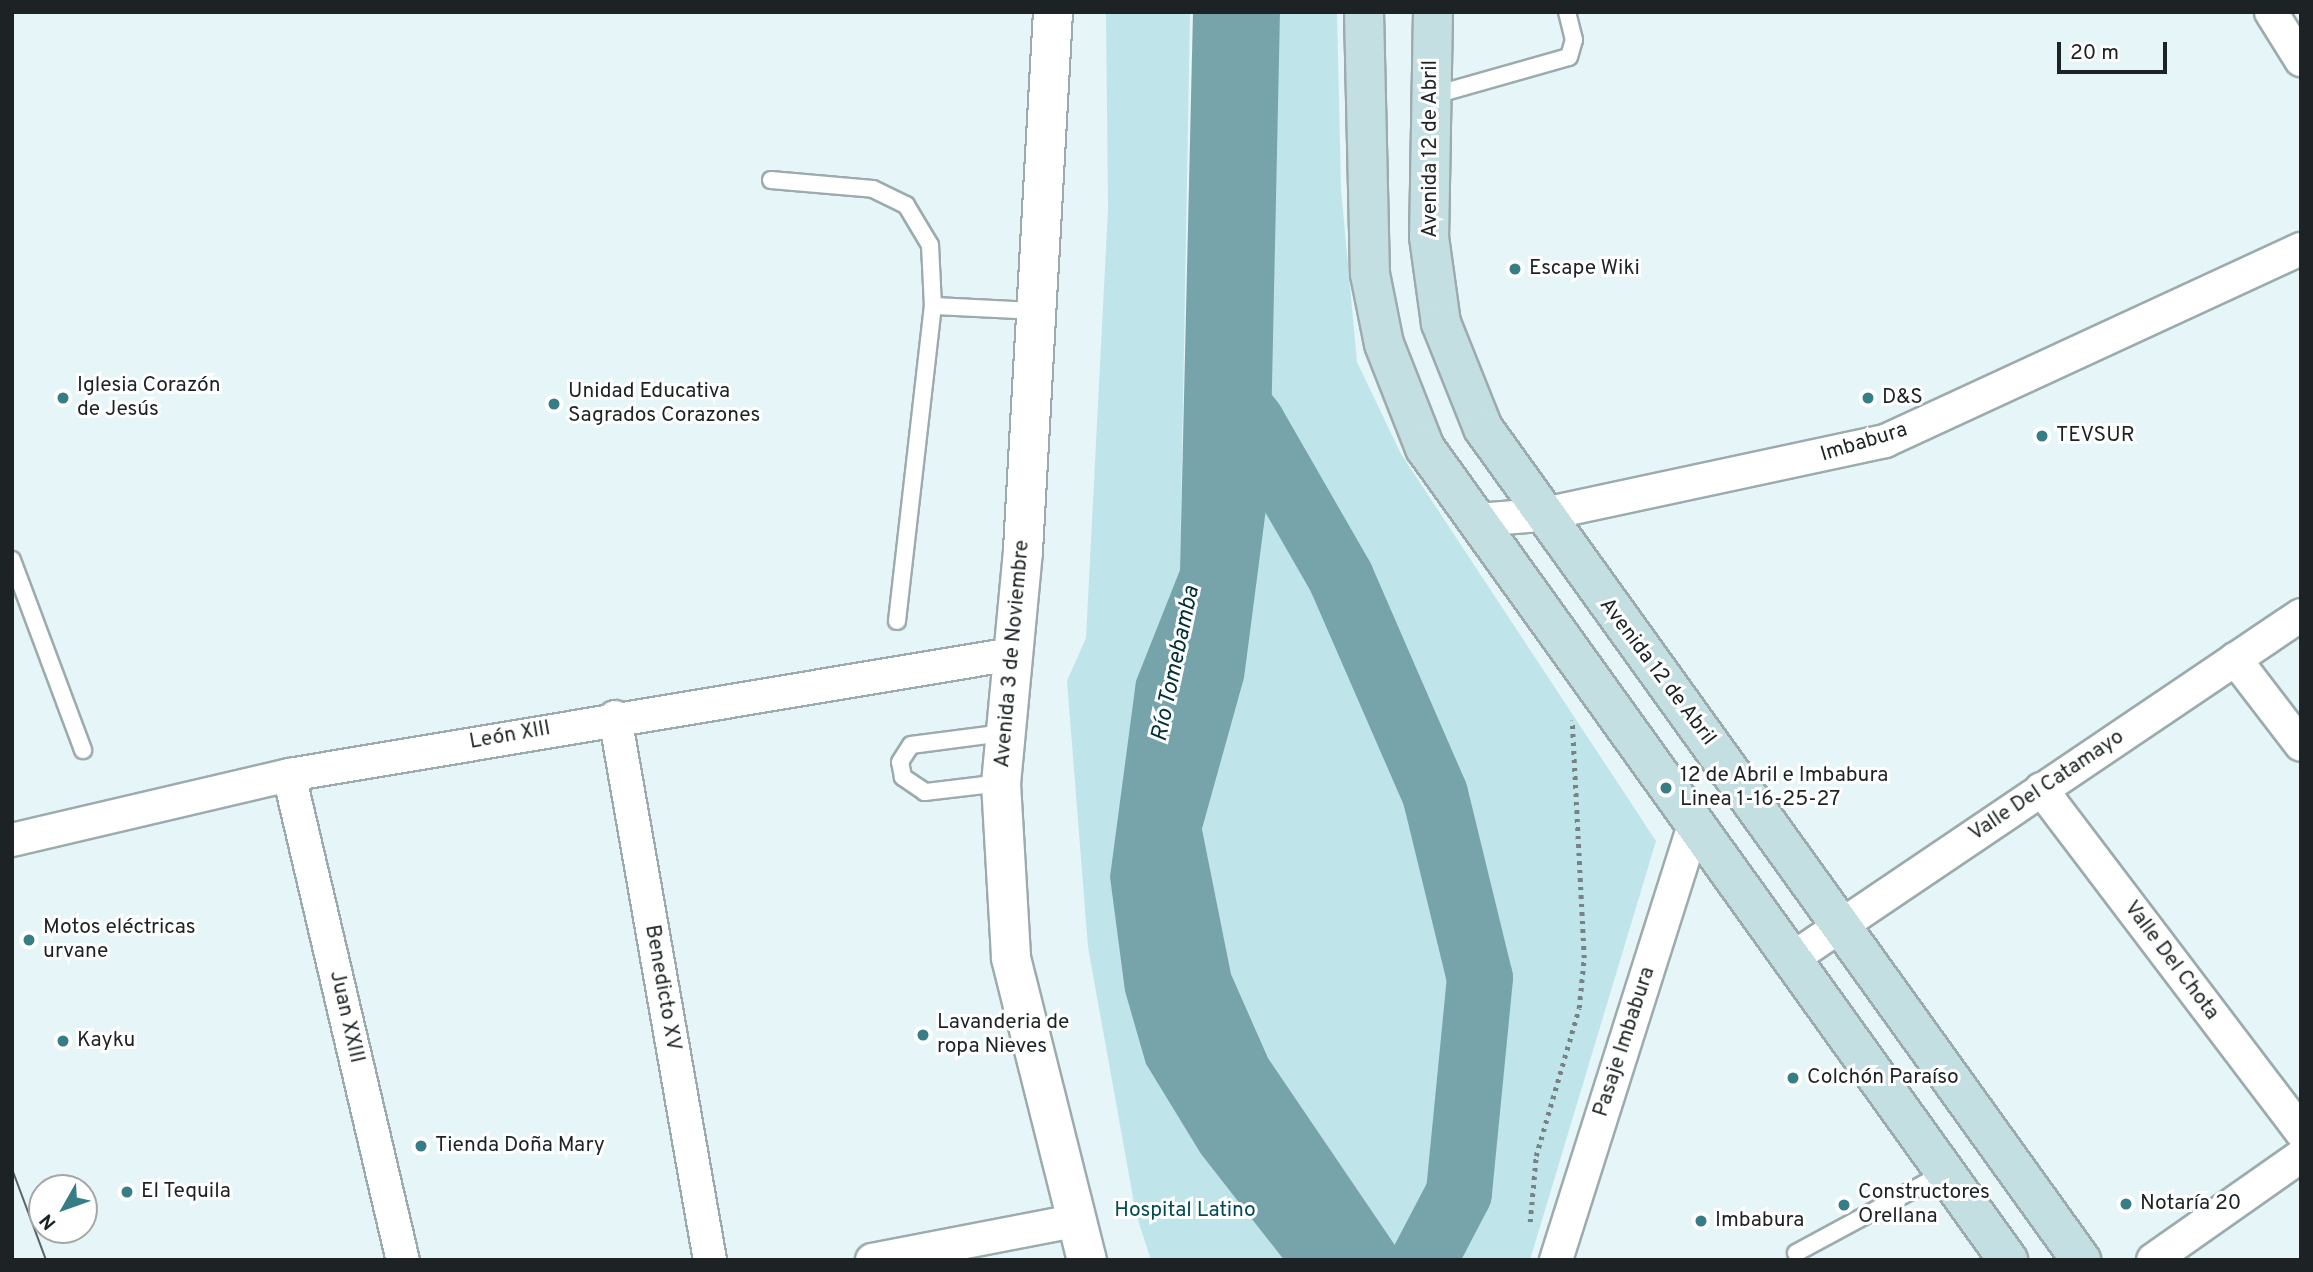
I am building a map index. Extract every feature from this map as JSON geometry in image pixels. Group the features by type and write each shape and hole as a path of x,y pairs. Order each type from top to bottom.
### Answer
{"main road":[{"path":"1364,12 1370,274 1384,344 1426,449 1946,1172 2004,1259"},
{"name":"Avenida 12 de Abril","path":"1433,12 1429,97 1429,237 1441,323 1483,428 1540,515 2081,1260"}],"street":[{"path":"2271,12 2301,60"},
{"name":"Avenida 3 de Noviembre","path":"1048,21 1035,311 1001,783 1011,958 1075,1221 1087,1260"},
{"name":"Imbabura","path":"1478,520 1540,515 1885,441 2301,249"},
{"name":"Valle Del Catamayo","path":"1793,958 2301,615"},
{"name":"León XIII","path":"12,840 289,775 615,717 1012,654"},
{"path":"2235,659 2301,745"},
{"name":"Benedicto XV","path":"615,717 710,1260"},
{"name":"Juan XXIII","path":"289,775 402,1260"},
{"name":"Valle Del Chota","path":"2041,789 2301,1132"},
{"name":"Pasaje Imbabura","path":"1556,1260 1694,824"},
{"path":"2153,1260 2301,1156"},
{"path":"872,1260 1075,1221"}],"lane":[{"path":"1429,97 1569,57 1574,40 1567,12"},
{"path":"771,180 873,189 906,205 930,245 933,306 897,621"},
{"path":"933,306 1035,311"},
{"path":"12,560 82,750"},
{"path":"1001,783 925,792 908,783 900,762 911,745 1004,733"},
{"path":"1796,1253 1946,1172"}],"path":[{"path":"1529,1231 1536,1156 1576,1020 1584,958 1572,715"}],"green space":[{"name":"Hospital Latino","path":"1106,12 1190,12 1180,570 1146,1064 1201,1154 1284,1260 1151,1260 1136,1214 1088,947 1067,681 1086,638 1108,209"},
{"path":"1280,12 1337,12 1341,189 1357,362 1401,454 1656,841 1530,1260 1405,1260 1268,1058 1231,974 1202,829 1244,678"}],"water":[{"name":"Río Tomebamba","path":"1193,12 1280,12 1270,478 1244,678 1202,829 1231,974 1268,1058 1405,1260 1284,1260 1201,1154 1146,1064 1125,991 1110,877 1136,681 1180,570"}],"waterway":[{"path":"1222,385 1252,423 1341,578 1435,794 1480,978 1459,1193 1424,1260"}],"tram line":[{"path":"12,1169 46,1260"}],"place":[{"name":"Escape Wiki","path":"1515,269"},
{"name":"Iglesia Corazón de Jesús","path":"63,398"},
{"name":"D&S","path":"1868,398"},
{"name":"Unidad Educativa Sagrados Corazones","path":"554,404"},
{"name":"TEVSUR","path":"2042,436"},
{"name":"12 de Abril e Imbabura Linea 1-16-25-27","path":"1666,788"},
{"name":"Motos eléctricas urvane","path":"29,940"},
{"name":"Lavanderia de ropa Nieves","path":"923,1035"},
{"name":"Kayku","path":"63,1041"},
{"name":"Colchón Paraíso","path":"1793,1078"},
{"name":"Tienda Doña Mary","path":"421,1146"},
{"name":"El Tequila","path":"127,1192"},
{"name":"Notaría 20","path":"2126,1204"},
{"name":"Constructores Orellana","path":"1844,1205"},
{"name":"Imbabura","path":"1701,1221"}]}
